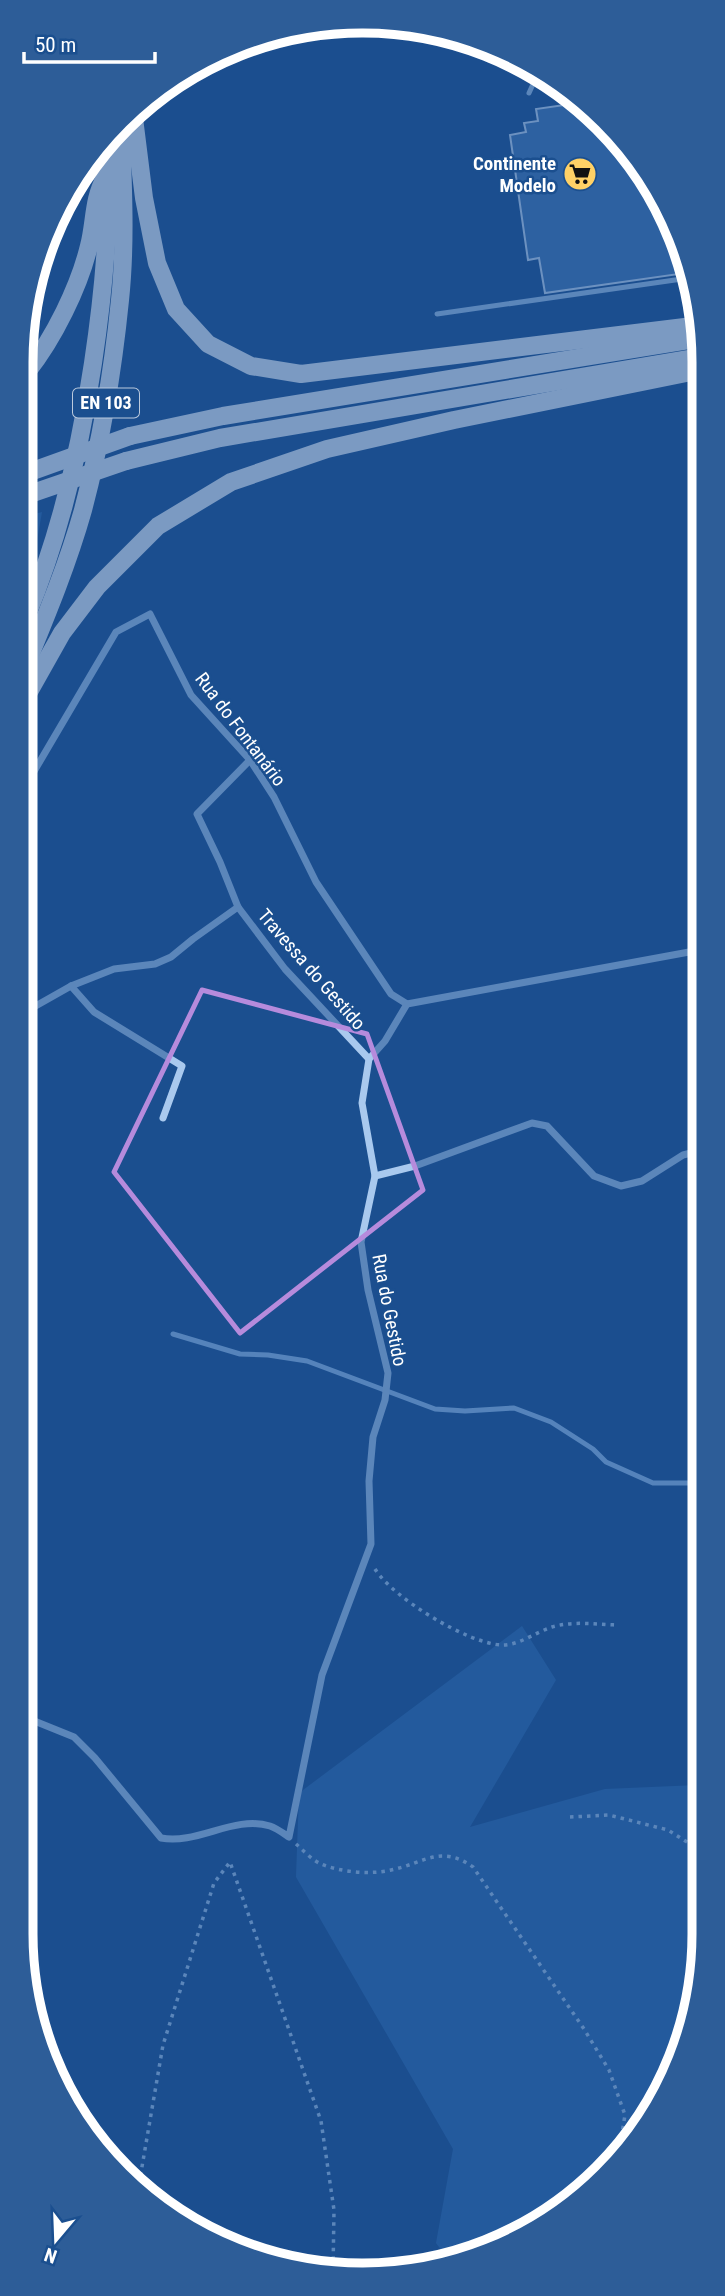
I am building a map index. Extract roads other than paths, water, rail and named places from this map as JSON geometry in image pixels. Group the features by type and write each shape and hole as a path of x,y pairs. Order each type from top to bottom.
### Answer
{"main road":[{"path":"135,125 144,198 157,263 176,309 208,344 251,366 301,374 690,326"},
{"name":"EN 103","path":"33,648 53,599 82,510 104,414 120,299 124,209 121,139"},
{"path":"33,600 64,506 85,416 103,295 109,213 107,154"},
{"path":"33,365 76,286 89,246 98,192 108,172"},
{"path":"33,471 130,436 223,416 691,340"},
{"path":"33,493 125,461 220,438 692,359"},
{"path":"33,685 62,633 97,587 159,526 231,482 327,449 454,419 692,372"}],"street":[{"name":"Rua do Fontanário","path":"33,773 116,632 150,614 191,695 250,760 274,797 316,882 391,994 407,1004"},
{"name":"Travessa do Gestido","path":"250,760 197,814 238,907 285,968 369,1059"},
{"path":"33,1007 71,986 114,969 155,964 171,957 238,907"},
{"path":"407,1004 692,951"},
{"path":"71,986 94,1012 182,1066 163,1118"},
{"name":"Rua do Gestido","path":"33,1720 74,1737 95,1758 161,1838 174,1841 250,1823 271,1826 289,1837 322,1675 370,1544 369,1481 373,1437 385,1400 388,1373 368,1290 361,1242 375,1177 362,1103 369,1059 385,1041 407,1004"},
{"path":"375,1177 415,1166 531,1123 547,1126 594,1176 621,1186 642,1181 683,1155 692,1153"}],"lane":[{"path":"529,93 534,81"},
{"path":"437,314 681,279"}],"waterway":[{"path":"173,1334 240,1354 307,1361 435,1409 465,1411 514,1408 551,1422 593,1449 606,1462 653,1483 692,1483"}],"place":[{"name":"Continente Modelo","path":"580,174"}]}
